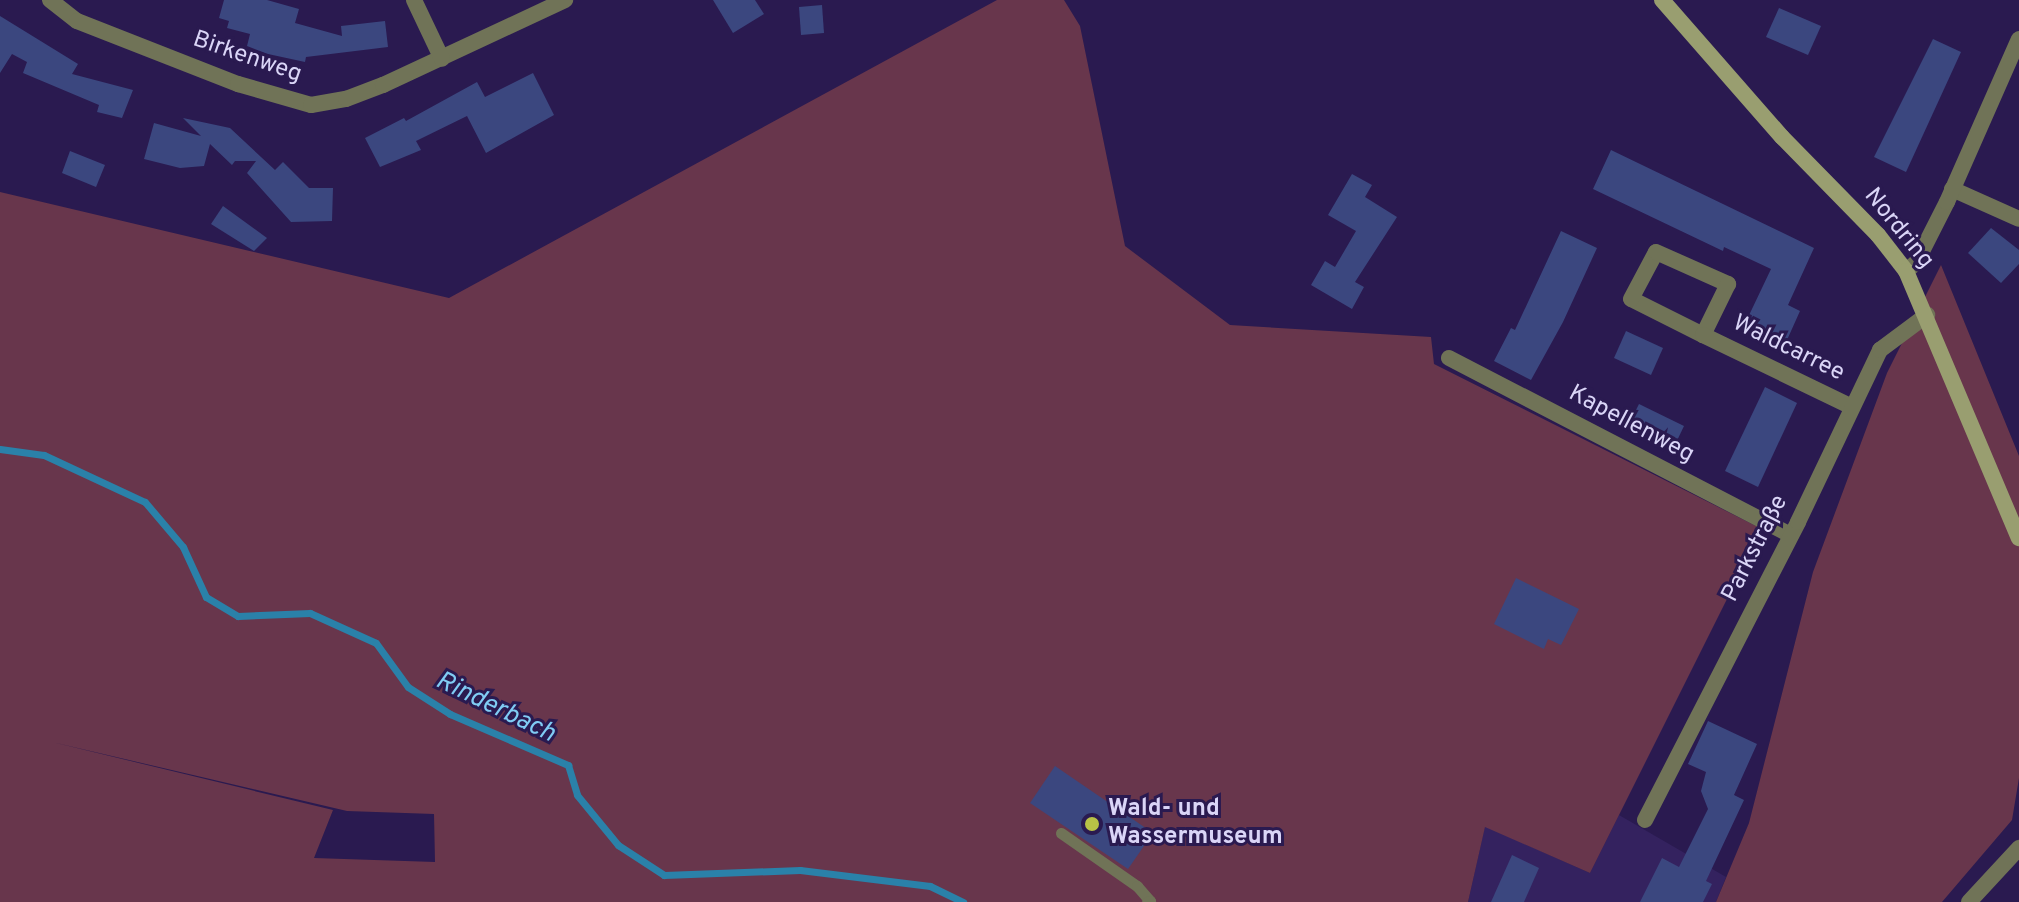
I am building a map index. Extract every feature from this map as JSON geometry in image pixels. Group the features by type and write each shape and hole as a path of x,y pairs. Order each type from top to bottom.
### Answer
{"street":[{"name":"Birkenweg","path":"50,0 77,21 238,84 311,105 346,99 442,59 565,0"},
{"path":"414,0 442,59"},
{"name":"Nordring","path":"1662,0 1782,137 1878,235 1906,271 2019,538"},
{"path":"1906,271 1916,263 2019,39"},
{"path":"1952,189 2019,219"},
{"name":"Waldcarree","path":"1703,335 1728,284 1656,252 1631,299 1703,335 1852,407"},
{"name":"Parkstraße","path":"1645,820 1791,535 1880,350 1927,315"},
{"name":"Kapellenweg","path":"1449,358 1791,535"},
{"path":"1969,902 2019,848"}],"lane":[{"path":"1061,833 1137,886 1148,902 1161,902"}],"shaded area":[{"path":"997,0 1064,0 1080,26 1125,246 1230,325 1431,337 1434,364 1762,529 1590,873 1485,827 1468,902 0,902 0,192 449,298","holes":["52,742 347,811 434,814 435,862 314,858 333,810"]},
{"path":"1941,265 2019,456 2019,778 2012,820 1942,902 1716,902 1749,823 1813,572 1887,373"},
{"path":"1619,815 1726,877 1716,902 1468,902 1485,826 1590,873"}],"building":[{"path":"224,0 267,0 299,9 295,23 342,36 341,26 385,21 388,47 306,57 305,62 268,54 247,46 250,34 227,28 229,21 219,18"},
{"path":"713,0 755,0 764,14 733,33"},
{"path":"822,5 824,33 801,35 799,7"},
{"path":"1779,8 1821,26 1808,55 1766,37"},
{"path":"0,16 78,64 72,74 133,90 122,118 97,112 99,105 23,73 27,62 12,54 0,73"},
{"path":"1933,39 1961,52 1906,172 1874,157"},
{"path":"533,73 554,115 486,153 467,116 416,141 421,150 380,167 365,138 404,118 406,121 477,82 485,97"},
{"path":"183,118 230,128 275,170 283,162 309,188 333,188 332,221 291,222 247,173 256,161 235,161 232,165 210,144 204,166 180,168 144,159 154,123 201,136"},
{"path":"1611,150 1814,248 1788,305 1800,311 1783,349 1742,330 1771,269 1724,247 1723,251 1593,189"},
{"path":"70,151 105,165 96,187 62,173"},
{"path":"1352,174 1372,185 1365,197 1397,217 1355,282 1364,287 1352,309 1311,285 1325,261 1335,267 1356,231 1328,215"},
{"path":"223,206 267,238 254,251 211,224"},
{"path":"1991,228 2019,250 2019,264 2001,283 1968,253"},
{"path":"1561,231 1597,248 1563,322 1531,380 1494,361 1511,328 1515,330"},
{"path":"1626,331 1663,348 1651,375 1614,358"},
{"path":"1765,387 1797,403 1758,487 1725,471"},
{"path":"1639,404 1684,426 1672,451 1627,428"},
{"path":"1516,578 1579,609 1561,645 1548,639 1544,649 1494,624"},
{"path":"1708,721 1757,744 1734,795 1744,800 1706,881 1712,884 1703,902 1640,902 1662,858 1679,867 1708,809 1701,791 1706,772 1688,764"},
{"path":"1055,766 1153,833 1128,869 1030,803"},
{"path":"1512,855 1539,868 1524,902 1491,902"}],"waterway":[{"name":"Rinderbach","path":"0,449 44,455 145,502 183,547 206,597 238,616 310,613 376,643 408,687 450,714 568,765 577,795 618,845 664,875 800,870 930,886 963,902"}],"place":[{"name":"Wald- und Wassermuseum","path":"1092,824"}]}
